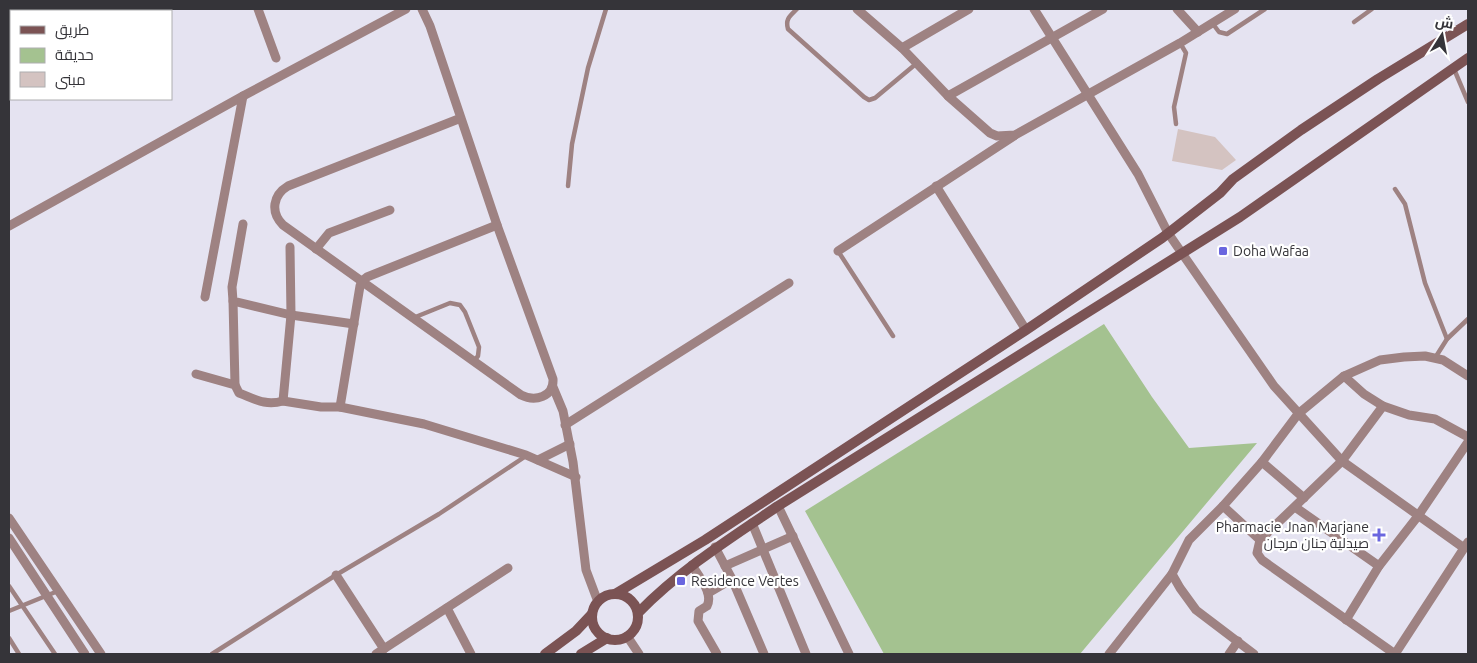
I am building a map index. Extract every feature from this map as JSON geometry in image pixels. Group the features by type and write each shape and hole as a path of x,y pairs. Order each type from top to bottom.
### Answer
{"street":[{"path":"258,9 276,58"},
{"path":"9,226 243,96 406,9"},
{"path":"422,9 430,26 497,225 551,372 553,387 563,412 576,477 586,570 598,602"},
{"path":"857,9 902,48 948,96 990,133 998,136 1015,135"},
{"path":"902,48 956,12 969,9"},
{"path":"1034,9 1138,174 1168,233 1274,386 1342,461 1418,516 1466,545 1395,654 1262,560 1257,554 1260,540 1342,461 1384,406"},
{"path":"948,96 1103,9"},
{"path":"1177,9 1198,32"},
{"path":"838,251 1015,135 1180,43 1235,9"},
{"path":"545,654 576,631 592,614 602,597 615,594 704,540 1026,330 1168,233 1220,193 1233,180 1301,130 1378,79 1468,24"},
{"path":"638,613 657,594 715,547 1240,217 1468,58"},
{"path":"205,297 243,96"},
{"path":"461,118 283,189 276,199 275,210 279,221 316,249 525,398 536,398 545,395 553,387"},
{"path":"936,186 1026,330"},
{"path":"316,249 321,240 329,233 390,210"},
{"path":"243,224 232,287 235,385 239,393 272,404 283,401 321,408 340,408 424,424 526,455 576,477"},
{"path":"340,408 362,281 367,277 497,225"},
{"path":"283,401 290,315 290,247"},
{"path":"565,425 789,283"},
{"path":"233,302 290,315 354,324"},
{"path":"1109,654 1172,574 1189,540 1223,506 1262,462 1298,414 1344,376 1380,360 1404,356 1425,356 1443,360 1468,376"},
{"path":"196,374 235,385"},
{"path":"1344,376 1364,394 1384,406 1409,415 1435,418 1468,437"},
{"path":"1346,620 1379,566 1418,516 1468,442"},
{"path":"538,460 570,444"},
{"path":"1262,462 1304,498"},
{"path":"778,506 849,654"},
{"path":"1223,506 1260,540"},
{"path":"1294,507 1379,566"},
{"path":"9,518 101,654"},
{"path":"752,523 806,654"},
{"path":"725,566 792,536"},
{"path":"9,538 85,654"},
{"path":"715,547 732,580 764,654"},
{"path":"692,565 708,593 709,602 707,606 698,611 698,621 717,654"},
{"path":"376,654 508,568"},
{"path":"1172,574 1196,610 1254,654"},
{"path":"336,575 384,649"},
{"path":"708,593 732,580"},
{"path":"592,614 594,626 602,635 617,640 627,636 636,626 638,613 628,597 615,594"},
{"path":"447,608 471,654"},
{"path":"627,636 639,654"},
{"path":"581,654 607,638"},
{"path":"1229,654 1238,641"}],"lane":[{"path":"568,186 572,144 588,68 606,9"},
{"path":"797,9 788,18 786,24 788,30 869,100 875,98 916,63"},
{"path":"1213,24 1219,32 1227,34 1265,9"},
{"path":"1354,22 1372,9"},
{"path":"1176,124 1174,107 1186,53 1180,43"},
{"path":"1453,67 1468,102"},
{"path":"1395,189 1405,204 1425,284 1447,339"},
{"path":"838,251 893,336"},
{"path":"413,318 450,303 460,305 465,312 479,347 478,356 473,362"},
{"path":"1435,358 1447,339 1468,319"},
{"path":"212,654 336,575 439,514 526,455"},
{"path":"9,586 55,654"},
{"path":"9,611 58,591"},
{"path":"9,638 19,654"}],"green space":[{"path":"1104,324 1152,397 1189,448 1257,443 1080,654 884,654 805,511"}],"building":[{"path":"1178,129 1215,137 1236,160 1222,170 1172,161"}],"place":[{"name":"Doha Wafaa","path":"1223,251"},
{"name":"Pharmacie Jnan Marjane صيدلية جنان مرجان","path":"1379,535"},
{"name":"Residence Vertes","path":"681,581"}]}
